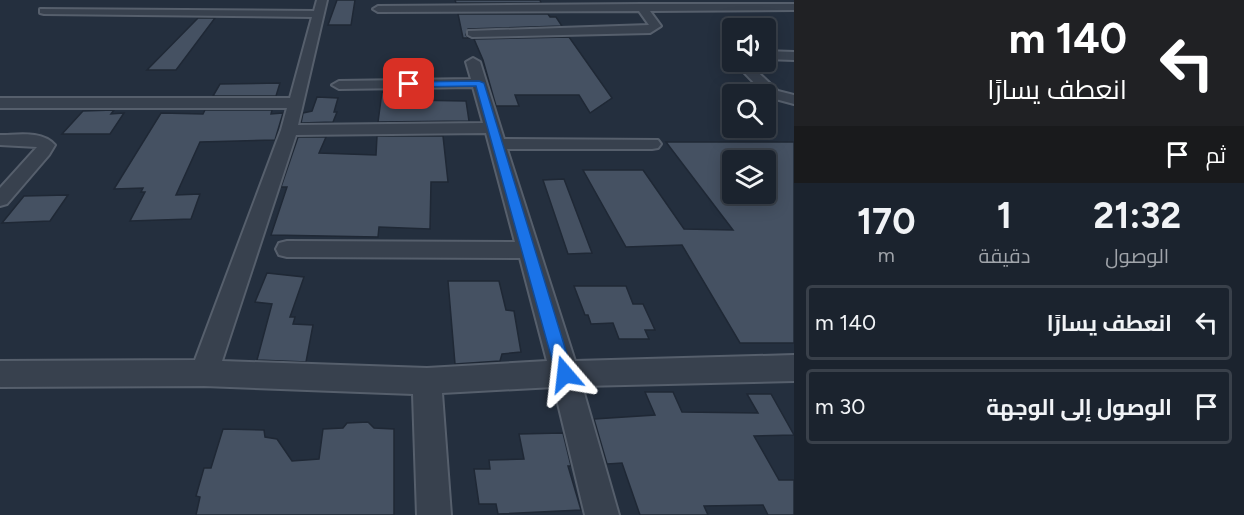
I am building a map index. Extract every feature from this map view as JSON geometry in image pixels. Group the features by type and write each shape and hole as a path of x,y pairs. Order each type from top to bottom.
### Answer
{"street":[{"path":"157,12 174,0"},
{"path":"378,9 483,4 794,7"},
{"path":"472,33 653,29 655,26 631,5"},
{"path":"44,11 157,12 319,7 289,130 204,373"},
{"path":"776,55 794,56"},
{"path":"473,62 565,374 602,515"},
{"path":"750,72 773,94 794,100"},
{"path":"339,85 479,83"},
{"path":"0,103 295,103"},
{"path":"289,130 495,136 652,144"},
{"path":"0,140 37,140 46,145 0,200"},
{"path":"287,249 528,250"},
{"path":"0,374 204,373 427,381 565,374 794,368"},
{"path":"427,381 434,515"}],"building":[{"path":"337,0 355,0 351,25 328,25"},
{"path":"455,0 540,0 541,3 456,3"},
{"path":"458,14 548,14 550,17 556,17 562,26 468,29 466,35 469,38 463,38"},
{"path":"198,18 215,18 176,70 147,70"},
{"path":"569,37 612,98 590,113 579,95 515,95 519,106 496,106 483,60 474,39"},
{"path":"280,83 276,96 213,96 220,84"},
{"path":"382,92 409,93 408,100 466,101 469,121 378,122"},
{"path":"317,97 338,98 334,112 337,112 333,122 301,123 303,113 312,111"},
{"path":"114,110 111,114 124,113 110,134 62,134 83,111"},
{"path":"205,110 272,110 271,114 283,113 275,140 200,142 176,195 200,194 191,219 130,221 145,192 141,192 143,188 114,189 161,113 203,114"},
{"path":"377,136 443,136 448,182 431,182 430,229 379,227 378,237 271,235 287,187 281,187 298,137 326,137 319,153 376,155"},
{"path":"666,142 794,142 794,343 740,343 682,245 626,247 583,170 643,170 684,229 733,230"},
{"path":"564,179 592,253 568,254 543,180"},
{"path":"68,195 50,221 2,223 24,196"},
{"path":"267,273 304,277 290,317 295,317 293,324 313,325 306,362 257,360 272,304 255,302"},
{"path":"448,281 499,281 506,310 514,311 521,352 502,354 500,361 455,364"},
{"path":"574,286 626,286 633,304 643,304 655,330 645,330 649,339 619,339 613,323 591,324 588,315 585,315"},
{"path":"645,392 673,392 682,412 758,413 747,394 771,394 794,435 754,436 779,480 794,480 794,515 768,515 763,505 704,506 708,515 640,515 622,463 607,464 594,419 655,415"},
{"path":"368,422 374,428 394,429 394,515 196,515 200,497 196,496 204,468 211,468 223,429 264,430 265,437 277,439 292,461 319,459 323,429 343,428 347,423"},
{"path":"563,433 571,466 568,466 581,510 498,514 496,504 479,504 474,469 490,469 489,460 524,459 519,434"}],"route":[{"path":"409,84 479,83 565,374"}]}
